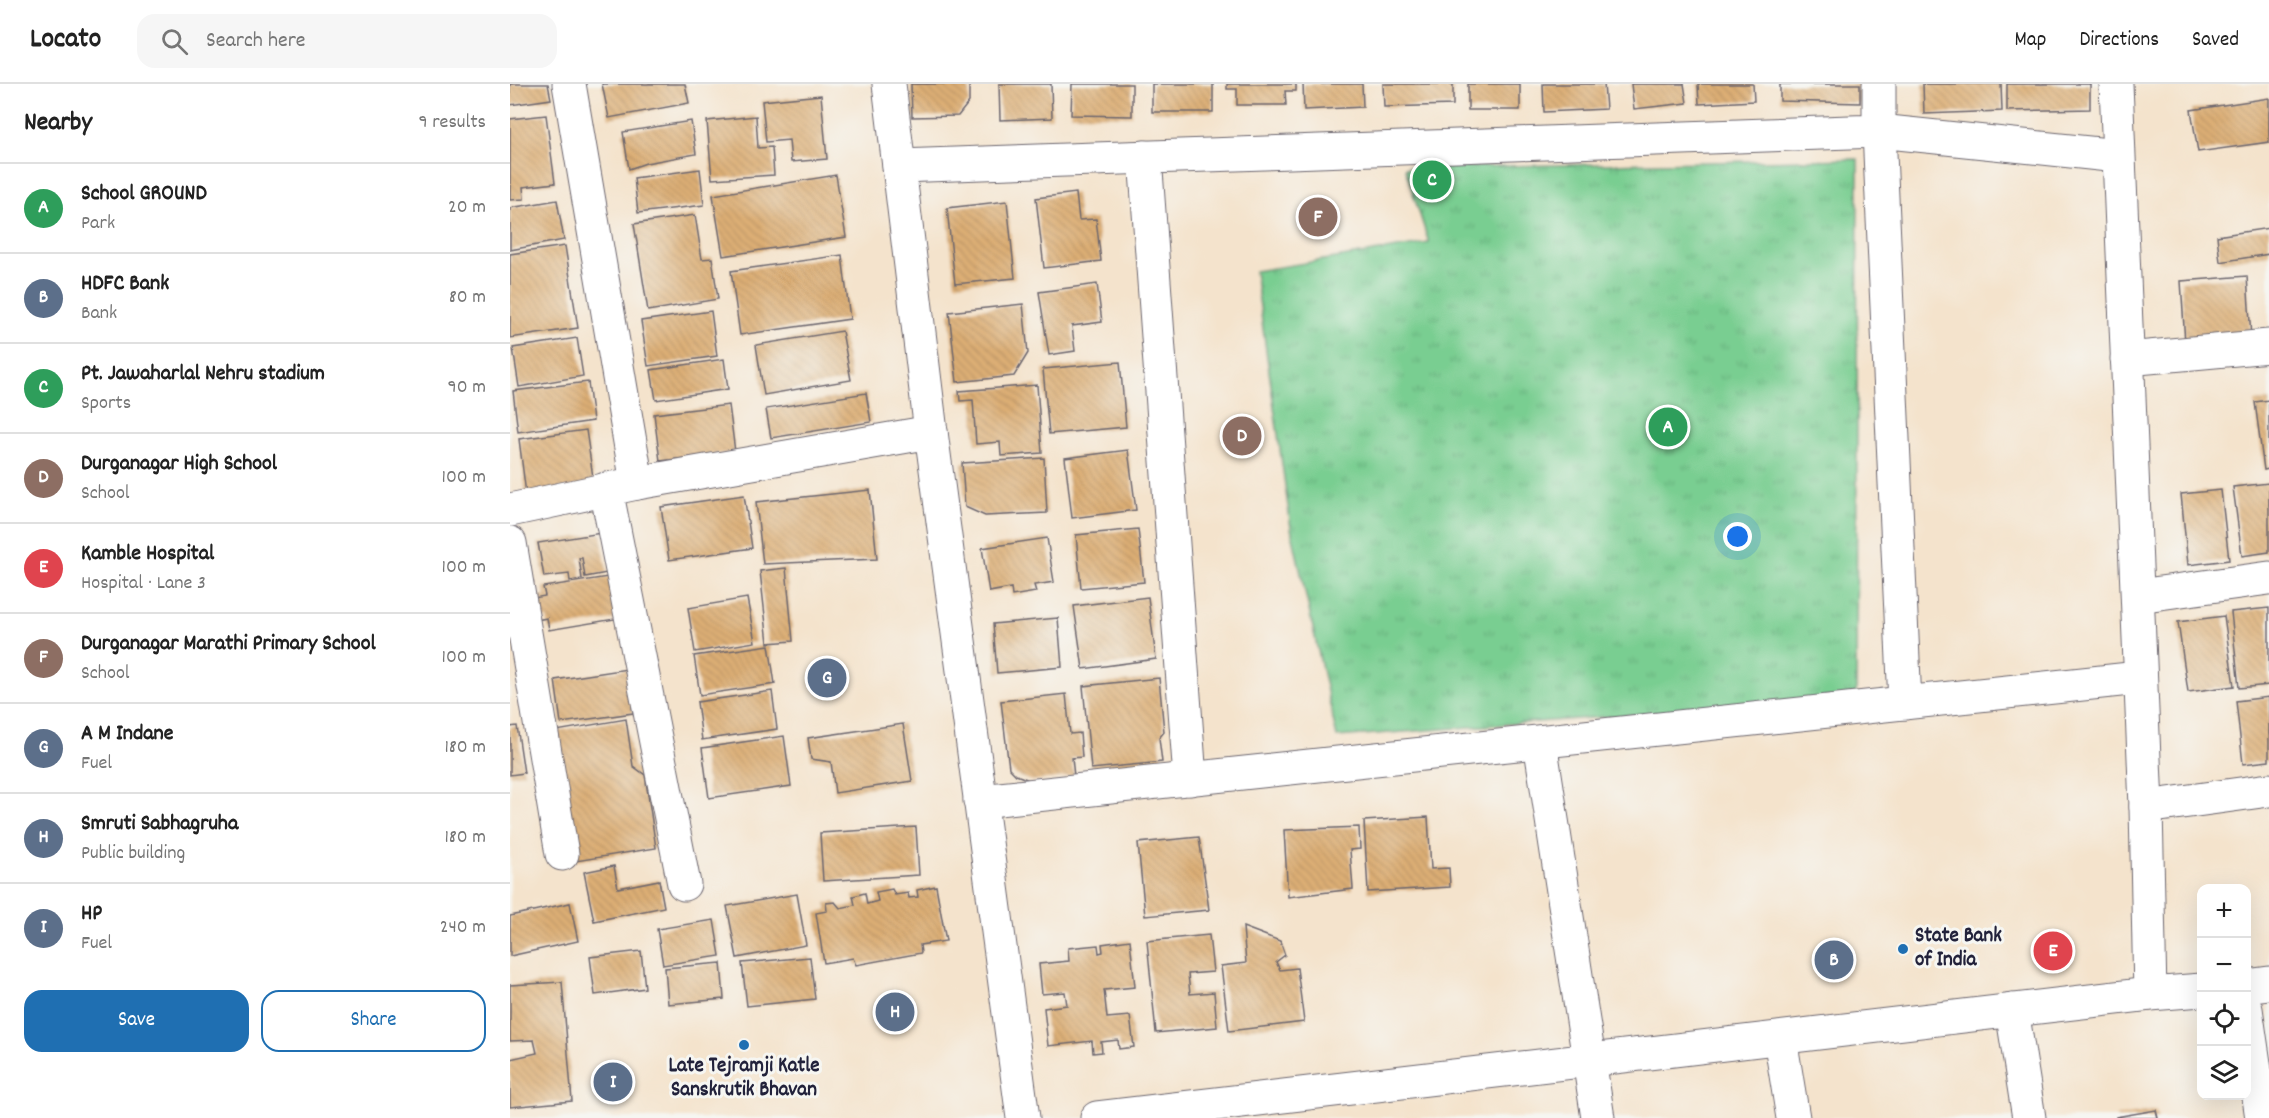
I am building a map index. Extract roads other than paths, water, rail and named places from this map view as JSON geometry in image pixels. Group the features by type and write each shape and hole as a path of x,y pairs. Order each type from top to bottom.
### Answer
{"street":[{"path":"569,84 622,486 684,884"},
{"path":"889,84 931,432 1023,1118"},
{"path":"1879,84 1879,131 1905,703"},
{"path":"2116,84 2146,807 2150,994"},
{"path":"899,166 1879,131 2118,156"},
{"path":"1145,157 1190,779"},
{"path":"2127,359 2269,346"},
{"path":"510,510 622,486 931,432"},
{"path":"510,543 562,854"},
{"path":"2138,596 2269,578"},
{"path":"980,801 2139,678"},
{"path":"1540,742 1598,1118"},
{"path":"2146,807 2269,790"},
{"path":"2251,985 2269,983"},
{"path":"1097,1118 2012,1010 2197,990"},
{"path":"2012,1010 2029,1118"},
{"path":"1780,1038 1793,1118"},
{"path":"2251,1039 2262,1118"}],"place":[{"name":"Pt. Jawaharlal Nehru stadium","path":"1432,180"},
{"name":"Durganagar Marathi Primary School","path":"1318,217"},
{"name":"School GROUND","path":"1668,427"},
{"name":"Durganagar High School","path":"1242,436"},
{"name":"A M Indane","path":"827,678"},
{"name":"State Bank of India","path":"1903,949"},
{"name":"Kamble Hospital","path":"2053,951"},
{"name":"HDFC Bank","path":"1834,960"},
{"name":"Smruti Sabhagruha","path":"895,1012"},
{"name":"Late Tejramji Katle Sanskrutik Bhavan","path":"744,1045"},
{"name":"HP","path":"613,1082"}]}
